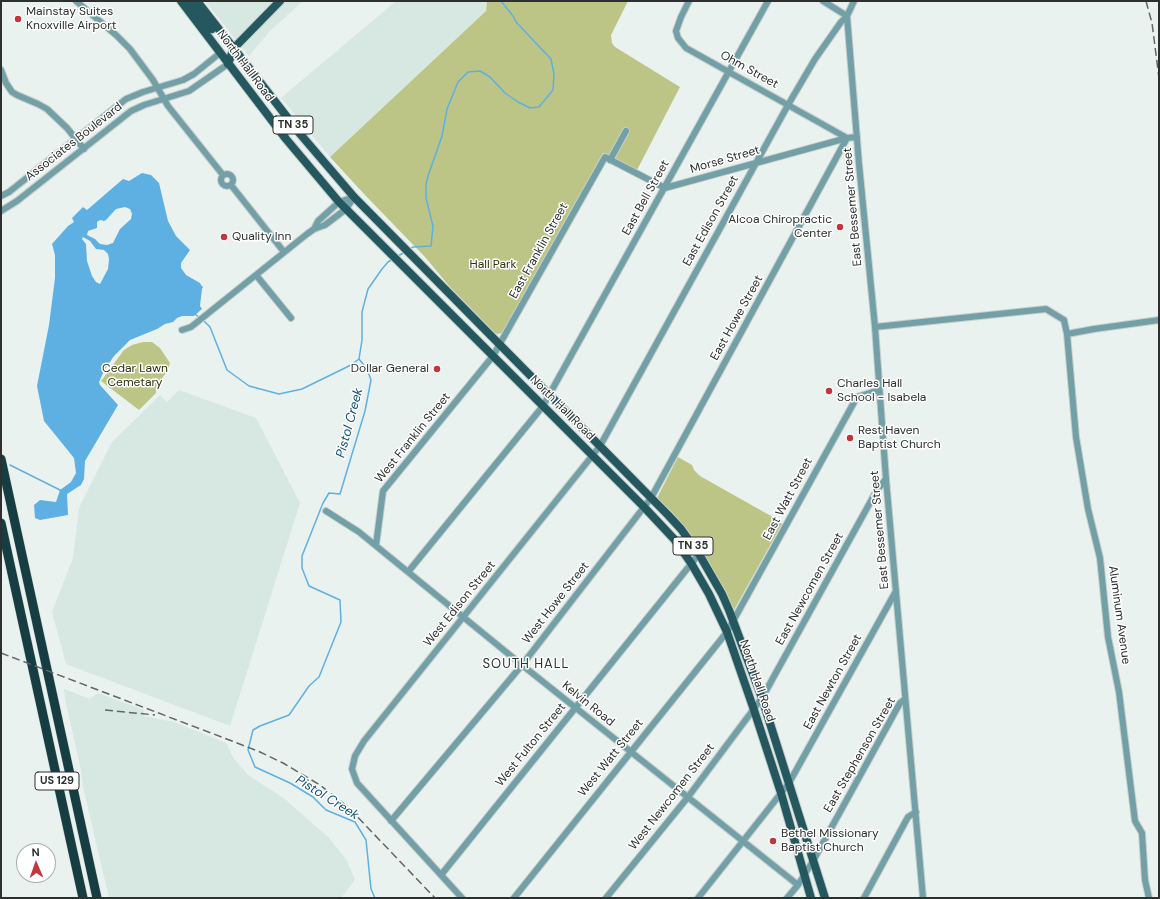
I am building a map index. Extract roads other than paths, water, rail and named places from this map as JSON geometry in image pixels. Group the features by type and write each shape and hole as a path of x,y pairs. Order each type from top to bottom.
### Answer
{"highway":[{"name":"US 129","path":"1,459 96,898"},
{"name":"US 129","path":"1,523 83,898"}],"main road":[{"name":"North Hall Road","path":"181,1 286,139 339,202 644,507 674,539 691,563 709,594 727,632 781,793 811,898"},
{"path":"190,1 222,41 227,46 234,48"},
{"name":"North Hall Road","path":"197,1 296,128 354,197 682,529 699,554 722,594 734,620 762,698 812,861 825,898"},
{"path":"228,64 234,48 280,1"},
{"path":"220,53 234,48"}],"street":[{"path":"76,1 130,49 146,69 164,100 223,175 220,178 222,184 225,186 231,185 284,252"},
{"name":"Ohm Street","path":"689,1 676,31 678,38 686,48 847,138"},
{"name":"East Bell Street","path":"408,572 543,406 768,1"},
{"path":"823,1 847,16"},
{"name":"East Edison Street","path":"593,456 600,446 788,105 815,59 841,22 847,16 854,1"},
{"name":"East Bessemer Street","path":"847,16 923,898"},
{"name":"Associates Boulevard","path":"1,196 9,192 126,99 143,92 183,80 194,74 220,53"},
{"name":"Associates Boulevard","path":"1,211 17,201 131,111 144,105 189,91 228,64"},
{"path":"1,70 6,83 12,92 47,109 84,149"},
{"name":"East Franklin Street","path":"493,356 608,159 626,131"},
{"name":"Morse Street","path":"665,188 847,138 857,137"},
{"name":"East Howe Street","path":"644,507 651,498 847,138"},
{"path":"608,159 665,188"},
{"path":"314,229 318,221 339,202 354,197"},
{"path":"182,330 191,327 314,229 325,225 346,209 354,197"},
{"path":"256,275 291,318"},
{"name":"Aluminum Avenue","path":"875,327 1046,309 1064,320 1067,334 1076,437 1088,509 1100,558 1108,637 1119,692 1135,821 1142,833 1145,880 1149,898"},
{"path":"1067,334 1159,320"},
{"name":"West Franklin Street","path":"376,545 383,491 493,356"},
{"name":"East Watt Street","path":"727,632 857,397 879,390"},
{"name":"West Edison Street","path":"391,821 357,783 352,769 355,756 364,741 593,456"},
{"name":"East Newcomen Street","path":"754,710 877,490 886,479"},
{"name":"West Howe Street","path":"391,821 522,665 644,507"},
{"name":"Kelvin Road","path":"326,511 376,545 463,618 798,885"},
{"name":"West Fulton Street","path":"440,875 699,554"},
{"name":"East Newton Street","path":"698,898 789,783 896,591"},
{"name":"West Watt Street","path":"514,898 727,632"},
{"name":"East Stephenson Street","path":"787,898 804,875 900,703 905,699"},
{"name":"West Newcomen Street","path":"606,898 688,797 754,710"},
{"path":"864,898 908,817 916,812"},
{"path":"391,821 462,898"}],"water":[{"path":"142,173 151,175 159,183 168,221 176,236 190,250 181,263 181,268 186,275 200,283 203,287 200,306 202,309 194,316 182,316 173,322 165,324 157,329 130,340 114,356 105,369 99,382 118,405 85,461 84,479 81,485 67,494 68,515 40,520 35,518 34,505 40,500 56,502 60,490 71,482 76,473 74,458 44,421 37,386 49,325 55,278 55,255 52,244 68,226 74,222 72,218 83,207 87,210 123,179 129,181","holes":["125,207 130,209 132,214 131,219 120,229 113,243 107,245 100,244 95,239 87,235 88,231 97,228 97,222 100,220 106,220 116,209","83,237 90,241 96,249 104,250 108,254 108,269 100,284 96,282 92,276 87,261 86,244 82,239"]}],"waterway":[{"name":"Pistol Creek","path":"410,249 413,247 431,246 433,226 426,198 426,184 442,136 447,109 458,82 468,72 480,71 490,77 505,93 530,108 539,107 553,90 554,74 551,59 516,22 501,1"},
{"name":"Pistol Creek","path":"398,256 405,252"},
{"name":"Pistol Creek","path":"375,898 371,889 366,840 355,822 326,810 313,797 290,783 255,767 248,750 253,730 289,715 309,686 319,677 341,622 340,600 309,586 302,568 302,556 323,503 329,493 340,494 365,411 371,380 367,369 359,359 362,340 362,312 368,289 382,269 393,259"},
{"path":"195,314 200,318"},
{"path":"203,320 210,327 227,370 249,386 279,394 302,389 351,365 359,359"},
{"path":"10,465 60,490"}],"railway":[{"path":"1146,1 1152,23 1159,78"},
{"path":"1,653 232,741 283,763 320,785 348,807 435,898"},
{"path":"105,710 155,715"}],"place":[{"name":"Mainstay Suites Knoxville Airport","path":"18,19"},
{"name":"Alcoa Chiropractic Center","path":"840,227"},
{"name":"Quality Inn","path":"224,237"},
{"name":"Dollar General","path":"437,369"},
{"name":"Charles Hall School - Isabela","path":"829,391"},
{"name":"Rest Haven Baptist Church","path":"850,438"},
{"name":"Bethel Missionary Baptist Church","path":"773,841"}],"district":[{"name":"SOUTH HALL","path":"526,665"}],"park label":[{"name":"Hall Park","path":"493,265"},
{"name":"Cedar Lawn Cemetary","path":"135,376"}]}
